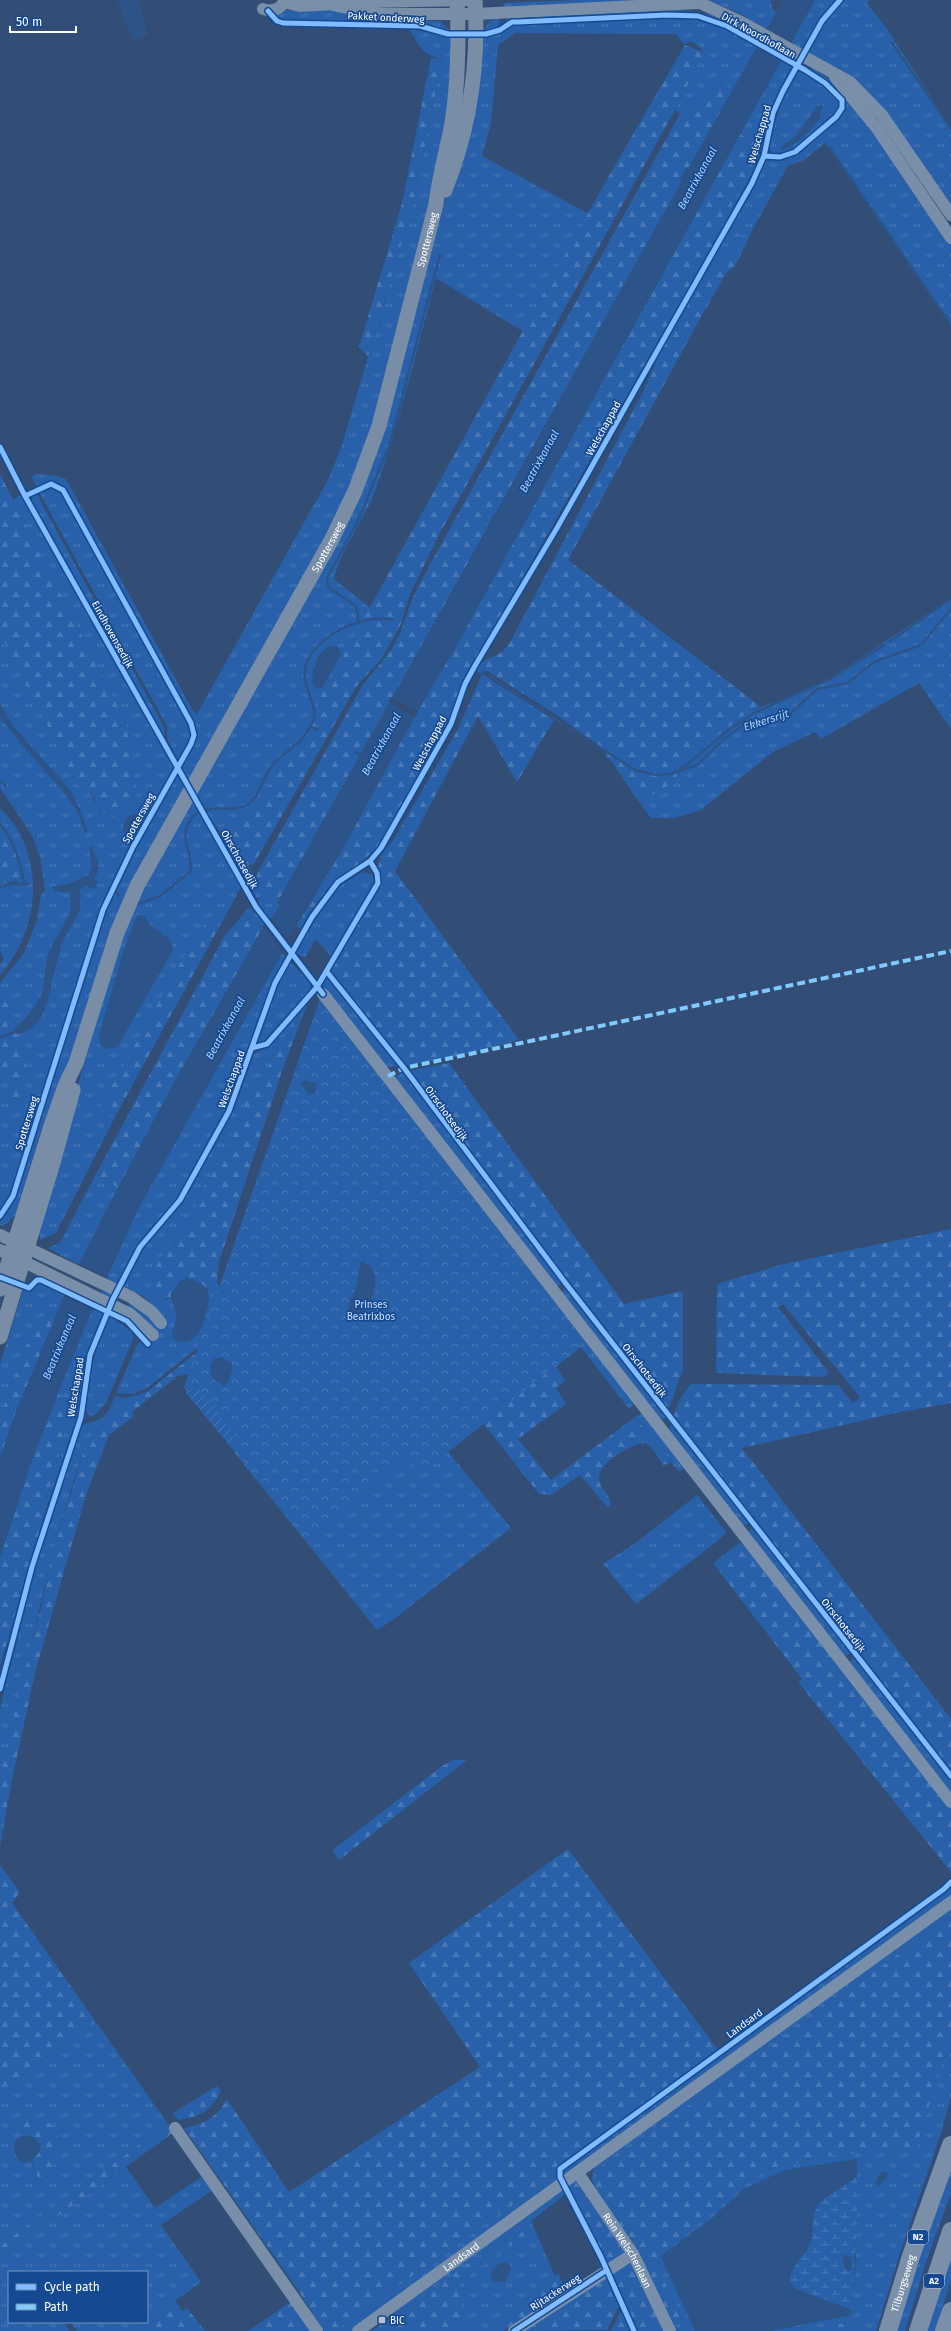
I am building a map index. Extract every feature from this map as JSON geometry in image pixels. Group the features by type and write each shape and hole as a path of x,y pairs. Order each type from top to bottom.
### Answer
{"highway":[{"name":"Tilburgseweg","path":"888,2331 912,2256 951,2145"},
{"name":"A2","path":"918,2331 951,2231"},
{"path":"944,2331 951,2311"}],"main road":[{"name":"Spottersweg","path":"0,1337 15,1252 51,1126 65,1086 76,1063 117,933 137,886 332,539 356,491 379,426 436,204 438,187 452,121 456,82 457,5"},
{"name":"Spottersweg","path":"436,204 445,190 461,145 472,88 476,41 474,5"},
{"name":"Spottersweg","path":"0,1289 15,1252"}],"street":[{"name":"Dirk Noordhoflaan","path":"474,5 696,1 741,22 850,82 882,115 951,215"},
{"name":"Pakket onderweg","path":"263,9 268,11 277,9 284,2 300,6 333,5 380,14 457,5 474,5"},
{"name":"Dirk Noordhoflaan","path":"832,73 876,127 951,238"},
{"path":"323,994 951,1802"},
{"path":"0,1235 15,1252 44,1272 138,1319 153,1335"},
{"path":"15,1252 50,1260 131,1297 148,1309 160,1323"},
{"name":"Landsard","path":"358,2331 951,1902"},
{"path":"175,2128 317,2331"},
{"name":"Rein Welschenlaan","path":"578,2173 634,2254 670,2331"},
{"name":"Rijtackerweg","path":"514,2331 634,2254"}],"green space":[{"path":"580,0 661,0 504,7 504,3"},
{"path":"709,0 771,0 772,8 776,13 734,88 720,82 694,109 680,114 675,110 704,53 699,46 690,41 685,45 676,34 516,33 498,45 491,123 482,156 589,214 524,332 436,278 408,385 384,465 375,491 365,513 347,545 334,579 370,608 318,701 318,713 306,739 291,751 258,805 228,833 256,878 280,905 266,929 242,916 246,909 250,908 253,911 253,915 260,899 256,897 217,827 215,826 210,828 211,834 241,887 217,931 205,924 185,955 100,1109 115,1117 56,1233 40,1240 39,1233 94,1025 136,899 340,535 448,190 483,36 494,34 509,26 517,24 682,17 715,24 734,34 748,34 745,16","holes":["333,645 319,689 315,688 325,649","146,916 145,919 148,923 166,937 172,945 173,950 118,1045 104,1023"]},
{"path":"815,0 835,0 818,21 777,97 756,166 711,249 759,145 740,134"},
{"path":"843,0 869,0 867,4 885,26 951,128 951,211 892,124 807,53 825,21"},
{"path":"284,10 342,10 389,21 440,21 449,30 441,30 428,25 278,19 276,15"},
{"path":"678,10 707,14 730,23 729,24 704,15 684,12 507,20 504,16"},
{"path":"500,17 498,27 483,31 490,21"},
{"path":"409,29 451,36 453,48 444,144 366,448 334,524 178,799 40,1134 16,1214 8,1223 0,1226 1,1218 16,1197 91,951 106,910 137,843 194,743 196,732 192,720 66,489 60,483 56,482 37,487 32,477 36,474 66,479 193,711 197,714 329,478 342,445 413,205 442,59 425,52"},
{"path":"685,45 704,53 675,110 440,533 410,594 400,626 382,658 356,687 254,864 248,865 228,833 258,805 291,751 306,739 318,713 318,701 606,181"},
{"path":"431,58 442,59 413,205 368,356 359,347 402,203"},
{"path":"812,67 830,80 854,103 951,243 951,327 825,143 803,161 788,165 754,227 749,229 725,257 704,273 764,164 767,161 783,159 795,154 844,110 845,104 839,92 811,70"},
{"path":"798,69 810,76 821,83 836,97 840,102 840,107 798,146 784,154 773,154 769,148 774,127 780,107","holes":["818,106 820,118 798,140 787,146 781,147 795,137"]},
{"path":"720,82 734,88 688,169 686,168 680,180 682,181 277,903 256,878 258,872 362,686 390,652 400,634 413,597 428,568 680,114 694,109"},
{"path":"740,134 759,145 748,172 711,249 466,676 450,718 379,846 351,871 334,880 307,916 301,929 296,926 336,859 411,723 451,655"},
{"path":"754,227 735,266 727,272 702,315 568,560 760,706 749,711 684,762 672,784 639,802 612,762 605,755 607,751 555,714 487,671 484,671 482,674 476,670 479,665 487,659 500,653 509,644 644,390 658,356 704,273 725,257 749,229"},
{"path":"0,474 126,723 137,796 120,817 103,813 97,806 90,791 84,786 78,786 0,633"},
{"path":"54,486 61,491 189,724 191,734 188,744 124,859 97,919 12,1193 0,1211 0,1065 14,1106 28,1070 18,1034 23,1033 54,973 61,945 80,909 80,889 85,885 94,889 96,886 93,878 92,846 89,847 92,865 89,875 69,884 52,887 54,891 70,892 72,900 69,917 48,957 44,987 41,996 30,1013 16,1027 6,998 0,1001 0,983 24,953 37,920 41,895 45,891 40,857 32,835 0,788 0,717 71,800 79,814 85,832 80,809 47,764 13,726 0,704 0,633 78,786 84,786 89,790 100,812 133,773 126,723 13,500 21,495 163,749 170,760 176,756 167,738 167,726 39,492"},
{"path":"36,493 164,727 165,738 32,501 32,496"},
{"path":"951,598 951,729 919,683 821,739 815,732 773,752 701,810 674,818 651,818 639,802 672,784 684,762 749,711 789,697 830,678"},
{"path":"482,674 554,720 517,782 478,716 395,871 519,1040 457,1056 404,1066 330,973 382,883 378,867 381,855 394,839 458,729"},
{"path":"0,808 15,826 26,847 31,868 33,891 30,914 24,936 14,956 0,975 0,964 4,959 0,950 0,884 21,882 15,852 9,838 0,826"},
{"path":"0,826 9,838 15,852 21,882 14,881 0,884"},
{"path":"362,872 372,874 375,886 332,958 316,939 305,957 295,953 322,908 340,886"},
{"path":"242,916 263,928 176,1079 118,1188 96,1174 225,935"},
{"path":"205,924 217,931 115,1117 99,1109 185,955"},
{"path":"282,953 286,958 263,1008 227,1110 177,1199 147,1232 134,1252 96,1328 86,1360 79,1411 46,1509 48,1492 59,1453 69,1406 58,1393 90,1314 139,1207"},
{"path":"289,961 310,982 310,990 261,1044 258,1041 278,983"},
{"path":"327,977 399,1066 386,1067 324,989 322,983"},
{"path":"6,997 16,1027 14,1032 18,1034 28,1070 14,1106 0,1065 0,1001"},
{"path":"311,998 304,1012 249,1094 220,1163 204,1186 195,1208 197,1216 159,1259 166,1299 171,1299 177,1315 172,1331 174,1339 191,1340 195,1337 202,1324 207,1308 207,1289 217,1282 231,1321 147,1388 133,1394 116,1393 138,1343 141,1342 146,1346 149,1342 128,1309 131,1301 153,1307 143,1296 123,1286 147,1243 184,1199 239,1096 254,1054 267,1048"},
{"name":"Prinses Beatrixbos","path":"320,999 585,1341 421,1474 405,1456 305,1539 184,1387"},
{"path":"304,1012 282,1071 219,1262 217,1282 207,1289 202,1284 171,1294 171,1299 157,1296 150,1289 159,1259 197,1216 195,1208 204,1186 220,1163 249,1094"},
{"path":"449,1063 624,1304 683,1291 683,1369 668,1411 485,1174 409,1071"},
{"path":"404,1071 466,1156 564,1283 555,1287 395,1078"},
{"path":"96,1174 118,1188 79,1265 48,1248 60,1243"},
{"path":"951,1229 951,1403 900,1412 742,1448 951,1719 951,1773 673,1417 681,1397 691,1384 838,1385 853,1403 860,1397 783,1304 778,1307 827,1370 828,1374 824,1377 716,1373 717,1284 784,1264"},
{"path":"39,1282 65,1294 58,1313 48,1314 36,1322 0,1417 0,1364 23,1290 31,1291"},
{"path":"566,1286 666,1415 664,1419 661,1420 561,1294"},
{"path":"554,1303 564,1310 634,1401 634,1404 629,1409 581,1347 448,1452 511,1528 394,1619 377,1630 242,1462 262,1446"},
{"path":"58,1313 17,1409 0,1458 0,1417 36,1322 48,1314"},
{"path":"109,1316 132,1332 133,1339 106,1403 95,1415 90,1416 85,1410 91,1374 99,1340"},
{"path":"232,1324 262,1446 242,1462 230,1446 239,1439 188,1374 178,1376 132,1412 134,1416 109,1435 86,1495 36,1669 11,1784 0,1847 0,1782 13,1719 42,1604 51,1559 86,1443 99,1425 126,1398 147,1392"},
{"path":"556,1366 565,1381 556,1388 566,1404 518,1439 551,1480 635,1417 671,1463 663,1465 652,1448 645,1443 624,1450 603,1467 600,1474 599,1480 601,1486 609,1498 611,1505 608,1508 580,1475 551,1495 539,1494 483,1423"},
{"path":"196,1385 239,1439 230,1446 186,1393"},
{"path":"58,1393 69,1406 59,1453 48,1492 46,1509 0,1666 0,1558 30,1465"},
{"path":"115,1396 126,1398 99,1425 86,1443 74,1479 51,1559 0,1782 0,1710 45,1533 81,1427 86,1423 103,1417 112,1404"},
{"path":"644,1413 685,1467 679,1472 635,1417"},
{"path":"671,1422 750,1523 741,1526 669,1431"},
{"path":"697,1495 726,1532 720,1539 636,1604 603,1564 637,1542"},
{"path":"753,1526 852,1653 843,1657 747,1534"},
{"path":"739,1543 743,1544 951,1807 951,1872 798,1682 802,1679 713,1563"},
{"path":"854,1656 951,1780 951,1795 849,1664"},
{"path":"453,1760 467,1760 339,1860 333,1851 334,1849 442,1766"},
{"path":"568,1849 718,2050 561,2164 556,2173 335,2331 324,2331 296,2287 184,2128 209,2119 219,2111 227,2099 289,2192 480,2067 409,1963"},
{"path":"0,1865 20,1892 12,1903 96,2022 0,2090"},
{"path":"951,1886 951,1896 562,2177 564,2168"},
{"path":"951,1907 951,1916 598,2171 595,2187 592,2180 594,2167"},
{"path":"951,1916 951,2034 916,2148 824,2156 769,2169 744,2183 659,2254 662,2276 683,2322 672,2326 634,2244 594,2188 598,2171"},
{"path":"96,2022 168,2124 0,2246 0,2090","holes":["25,2114 39,2181 31,2161 23,2163 15,2153 16,2140 23,2136"]},
{"path":"951,2034 951,2096 942,2130 900,2253 876,2331 859,2331 862,2321 798,2331 769,2331 851,2315 856,2261 857,2159 786,2170 744,2189 711,2219 661,2256 695,2331 674,2331 672,2326 683,2321 662,2276 659,2254 744,2183 769,2169 824,2156 915,2147"},
{"path":"217,2086 221,2091 209,2108 199,2115 178,2120 173,2113"},
{"path":"25,2114 49,2123 55,2129 58,2136 59,2143 56,2158 49,2171 39,2181 23,2136"},
{"path":"168,2124 174,2132 0,2258 0,2246"},
{"path":"126,2167 155,2208 204,2175 214,2189 161,2225 201,2282 148,2320 148,2271 8,2271 8,2323 65,2323 69,2331 0,2331 0,2258"},
{"path":"951,2168 951,2193 926,2262 905,2331 897,2331 919,2258"},
{"path":"556,2173 559,2181 351,2331 335,2331"},
{"path":"857,2176 857,2226 852,2310 801,2292 794,2288 789,2280 792,2270 811,2242 815,2209 828,2196"},
{"path":"575,2180 628,2254 607,2266 568,2185"},
{"path":"564,2188 566,2192 563,2196 531,2221 555,2276 499,2320 503,2331 465,2331 458,2283 527,2233 523,2225 401,2313 395,2315 392,2312","holes":["507,2262 511,2268 505,2282 492,2271 499,2264"]},
{"path":"523,2225 527,2233 458,2283 465,2331 372,2331"},
{"path":"951,2255 951,2280 935,2331 927,2331"},
{"path":"631,2259 663,2331 636,2331 610,2272"},
{"path":"558,2274 567,2291 503,2331 499,2320"},
{"path":"607,2277 619,2306 607,2330 519,2331"},
{"path":"175,2301 182,2311 187,2308 205,2331 134,2331 145,2323 148,2323 148,2321"},
{"path":"292,2301 313,2331 248,2331"},
{"path":"621,2311 631,2331 611,2331"},
{"path":"862,2320 859,2331 798,2331"},
{"path":"72,2323 145,2323 134,2331 77,2331"}],"water":[{"path":"117,0 138,0 148,35 133,41"},
{"name":"Beatrixkanaal","path":"783,0 815,0 451,655 408,729 340,854 301,915 287,940 282,953 139,1207 104,1281 58,1393 30,1465 0,1558 0,1458 17,1409 65,1294 101,1220 176,1079 263,928 266,929 280,905 277,903 487,530 485,529 494,513 496,514 681,182 680,180 686,168 688,169"},
{"path":"823,104 818,119 809,132 790,147 783,150 781,147 795,137 818,106"},
{"path":"337,646 341,652 340,656 323,687 317,689 313,686 312,680 314,666 320,654 325,649"},
{"path":"0,704 13,726 72,792 88,831 85,833 78,812 61,789 27,751 0,717"},
{"path":"136,814 141,818 131,835 125,834 123,827 124,821 129,816"},
{"path":"92,846 97,858 98,867 97,875 94,878 98,881 94,889 85,885 80,889 80,901 76,918 60,947 50,991 43,1013 37,1023 29,1030 18,1034 14,1032 16,1027 29,1016 42,994 47,958 53,943 71,912 70,893 54,891 52,887 69,884 89,875 92,865 89,847"},
{"path":"137,915 146,916 146,919 151,927 170,939 173,950 118,1045 114,1048 106,1049 100,1045 98,1038 124,949"},
{"path":"304,1080 316,1083 316,1093 310,1095 300,1084"},
{"path":"361,1262 367,1263 371,1267 374,1274 375,1288 360,1320 354,1321 349,1318 348,1309 357,1284"},
{"path":"188,1278 202,1284 209,1295 205,1317 199,1332 194,1338 181,1342 175,1340 172,1334 177,1316 171,1294 180,1281"},
{"path":"215,1358 222,1358 231,1363 233,1369 226,1386 217,1382 211,1375 210,1367"},
{"path":"22,2136 31,2136 41,2144 37,2155 30,2161 23,2163 16,2156 15,2150 16,2140"},
{"path":"857,2159 857,2176 823,2200 816,2209 813,2218 811,2241 806,2251 792,2270 789,2280 794,2288 852,2310 851,2315 769,2331 695,2331 661,2256 711,2219 744,2189 786,2170"},
{"path":"883,2171 887,2172 887,2179 878,2186 875,2184 879,2174"},
{"path":"845,2254 851,2258 852,2267 849,2271 845,2268 842,2257"},
{"path":"507,2262 511,2268 505,2282 494,2282 490,2276 496,2266"}],"pier":[{"path":"765,28 793,43 783,61 755,46"},
{"path":"391,697 418,712 415,717 389,702"},
{"path":"271,917 289,941 284,954 262,926 265,926"},
{"path":"77,1263 108,1278 93,1311 63,1295"}],"waterway":[{"path":"892,43 951,129"},
{"path":"830,148 951,325"},
{"path":"359,623 356,606 328,587 327,578 357,523 390,443 440,254"},
{"name":"Ekkersrijt","path":"890,641 951,599"},
{"name":"Ekkersrijt","path":"483,672 635,770 657,775 671,774 697,765 724,739 743,725 789,715 817,689 848,683 874,662 921,645 951,609"},
{"name":"Ekkersrijt","path":"138,904 160,896 190,872 191,865 186,841 186,829 194,815 208,809 232,809 247,805 258,793 274,763 303,737 312,723 314,715 314,707 305,680 305,670 308,660 316,648 332,634 362,621 373,619 393,620"},
{"name":"Ekkersrijt","path":"679,771 730,729 754,713 830,679 884,645"},
{"path":"310,726 318,730"},
{"name":"Beatrixkanaal","path":"355,752 363,757"},
{"path":"0,781 6,786"},
{"path":"0,824 9,837 16,852 24,884"},
{"name":"Ekkersrijt","path":"0,887 12,884 28,884"},
{"name":"Ekkersrijt","path":"0,1038 16,1031"}],"marked path":[{"path":"388,1076 404,1068 951,951"}],"cycle path":[{"name":"Welschappad","path":"0,1689 32,1567 81,1417 90,1355 113,1299 140,1247 180,1200 229,1111 275,983 312,917 338,882 370,861 381,848 451,724 465,684 476,664 557,528 752,183 764,156 773,113 783,91 822,21 840,0"},
{"name":"Welschappad","path":"268,11 277,21 283,23 420,26 448,34 486,34 500,30 512,22 667,15 698,16 727,26 805,70 825,83 842,100 842,108 836,117 795,152 780,157 764,156"},
{"name":"Eindhovensedijk","path":"0,447 25,496 256,907 323,994"},
{"path":"0,1216 13,1196 103,910 133,847 191,744 194,735 191,723 63,490 51,484 25,496"},
{"name":"Welschappad","path":"252,1048 267,1044 317,987 378,883 377,873 370,861"},
{"name":"Oirschotsedijk","path":"327,972 404,1068 567,1285 951,1776"},
{"path":"0,1277 29,1288 37,1280 41,1280 127,1321 148,1344"},
{"path":"634,2331 601,2257 560,2177 560,2169 944,1889 951,1882"},
{"path":"514,2331 607,2270"}],"place":[{"name":"BIC","path":"382,2320"}]}
